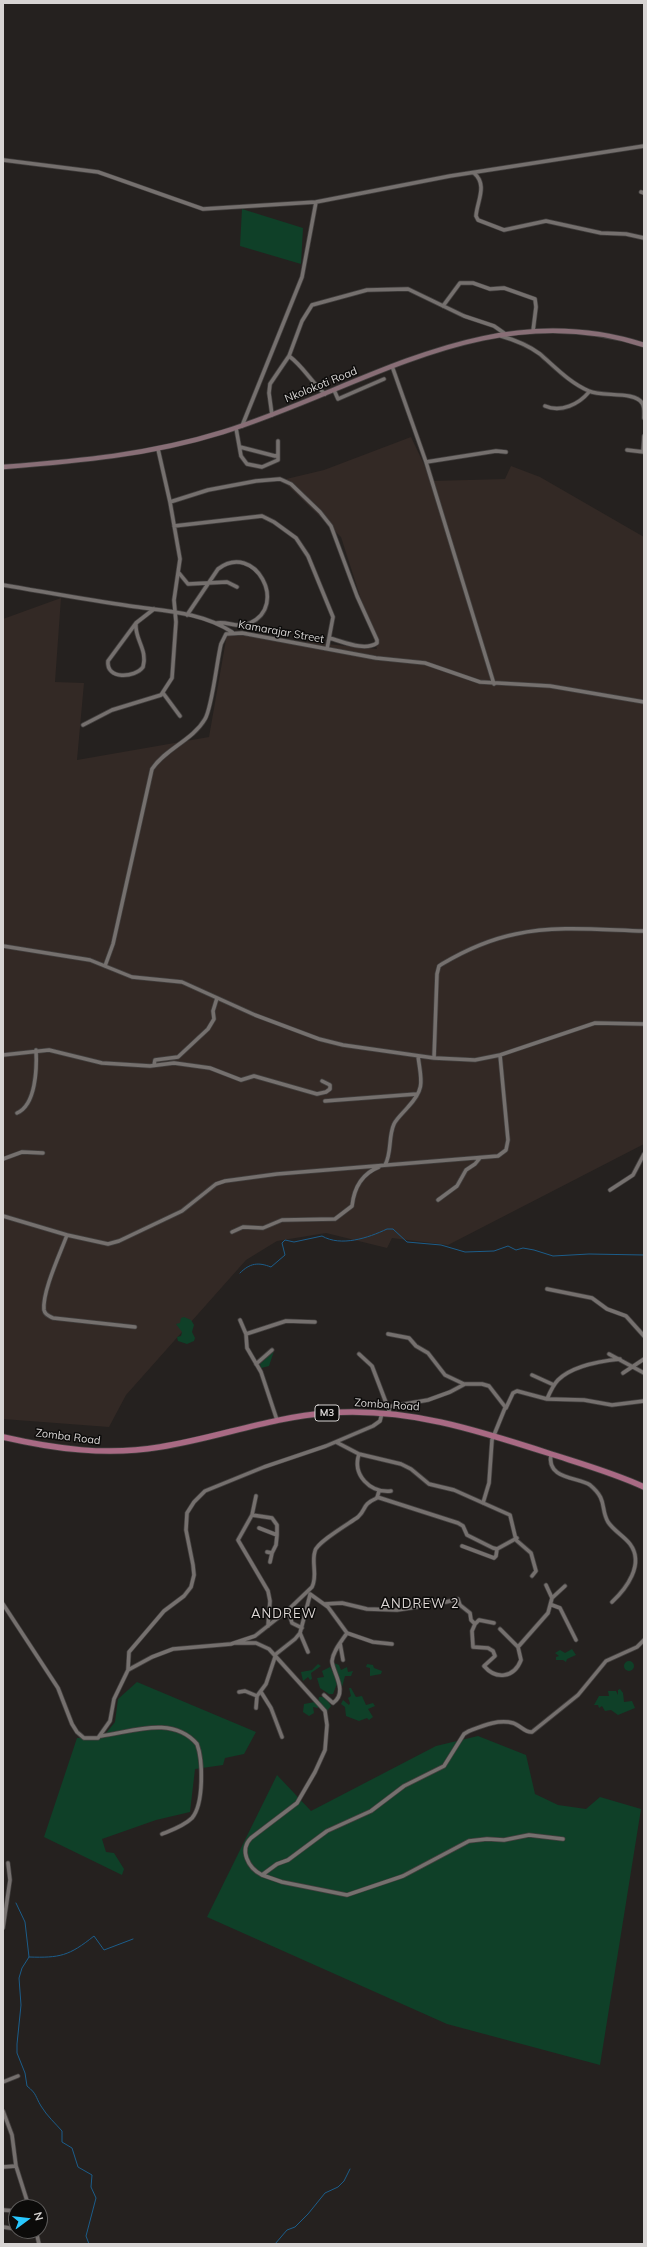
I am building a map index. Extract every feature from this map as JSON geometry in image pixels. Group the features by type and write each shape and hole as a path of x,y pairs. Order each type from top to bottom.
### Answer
{"highway":[{"name":"Zomba Road","path":"3,1436 74,1450 128,1450 187,1442 277,1420 328,1413 390,1413 436,1420 493,1435 574,1460 644,1487"}],"main road":[{"name":"Nkolokoti Road","path":"3,467 99,460 158,449 242,426 443,347 504,333 533,331 590,333 644,344"}],"street":[{"path":"3,160 98,172 204,209 316,202 474,173 644,146"},
{"path":"474,173 480,179 482,186 476,216 478,220 495,228 504,230 546,221 601,233 626,234 644,238"},
{"path":"242,426 302,277 316,202"},
{"path":"443,306 460,283 472,283 490,289 504,288 535,299 536,307 533,331"},
{"path":"272,414 269,388 289,356 302,321 312,305 360,291 401,288 414,291 443,306 494,326 504,333"},
{"path":"496,335 520,342 534,350 558,371 589,392 637,399 642,403 644,418"},
{"path":"289,356 304,369 314,385 325,394"},
{"path":"392,366 426,462 494,684"},
{"path":"334,390 338,399 384,379"},
{"path":"545,406 556,409 565,408 580,401 589,392"},
{"path":"236,428 244,462 250,466 262,467 276,461 278,455 278,441"},
{"path":"626,450 644,452 644,436"},
{"path":"240,446 269,456 278,455"},
{"path":"83,725 107,712 154,698 163,693 172,678 176,611 174,600 180,573 180,558 170,502 158,449"},
{"path":"426,462 496,451 506,452"},
{"path":"170,502 208,490 256,481 280,479 291,484 320,512 331,526 360,603 377,640 376,643 370,646 350,645 329,638"},
{"path":"174,526 255,516 265,517 296,538 303,547 312,565 333,617 327,649"},
{"path":"3,585 154,609 176,611 187,615 216,623 237,625 250,624 265,609 268,596 259,574 245,563 235,562 224,565 208,582 187,615"},
{"path":"180,573 188,584 227,582 237,587"},
{"path":"136,623 135,631 143,648 143,667 140,671 123,676 113,673 108,667 108,661 136,623 154,609"},
{"path":"216,623 232,632"},
{"name":"Kamarajar Street","path":"106,966 152,769 166,753 194,731 205,719 220,644 224,636 232,632 376,658 425,663 468,679 494,684 550,686 644,702"},
{"path":"163,693 180,716"},
{"path":"434,1058 437,974 439,966 442,964 499,939 529,932 644,930"},
{"path":"3,946 34,952 74,956 106,966 132,977 182,982 294,1031 319,1039 343,1045 434,1058 475,1060 500,1055 595,1023 644,1024"},
{"path":"154,1065 155,1060 178,1057 208,1029 214,1019 213,1011 217,998"},
{"path":"17,1113 27,1105 36,1080 36,1050"},
{"path":"3,1055 36,1050 49,1050 102,1063 154,1065 174,1063 190,1064 210,1068 241,1080 249,1076 261,1077 317,1094 326,1092 330,1089 330,1085 322,1081"},
{"path":"3,1216 66,1235 103,1243 113,1243 188,1208 216,1184 225,1181 386,1164 498,1156 506,1150 508,1140 500,1055"},
{"path":"386,1164 394,1123 422,1086 418,1056"},
{"path":"325,1101 417,1094"},
{"path":"3,1159 22,1152 43,1153"},
{"path":"610,1190 633,1175 644,1154"},
{"path":"438,1200 457,1186 466,1170 475,1164 480,1158"},
{"path":"232,1232 243,1227 263,1228 282,1220 335,1219 352,1206 354,1190 361,1179 376,1168 386,1164"},
{"path":"66,1235 49,1286 44,1310 45,1314 53,1318 135,1327"},
{"path":"547,1289 592,1298 607,1308 626,1316 644,1336"},
{"path":"240,1320 246,1334 247,1348 262,1374 277,1420"},
{"path":"246,1334 286,1321 315,1322"},
{"path":"388,1334 409,1338 416,1346 428,1354 444,1375 465,1384 486,1385 505,1408"},
{"path":"256,1364 272,1350"},
{"path":"359,1354 372,1366 390,1413"},
{"path":"609,1354 644,1373"},
{"path":"547,1399 554,1385 570,1370 620,1359"},
{"path":"623,1373 644,1359"},
{"path":"532,1375 554,1385"},
{"path":"388,1407 428,1400 450,1392 465,1384"},
{"path":"483,1503 489,1483 493,1435 505,1408 508,1408 512,1395 516,1392 547,1399 584,1400 612,1406 644,1400"},
{"path":"101,1736 110,1721 114,1699 128,1670 128,1655 131,1649 164,1611 184,1596 191,1587 194,1575 187,1539 186,1519 188,1510 199,1496 205,1491 264,1467 336,1442 377,1423 382,1413"},
{"path":"336,1442 359,1454 401,1464 411,1469 430,1484 454,1490 510,1515 514,1532 519,1543 533,1555 536,1571 532,1576"},
{"path":"359,1454 356,1463 359,1476 379,1491 391,1491"},
{"path":"551,1454 551,1463 557,1471 568,1479 587,1483 598,1494 604,1503 608,1521 634,1551 634,1573 612,1602"},
{"path":"256,1708 257,1696 261,1692 276,1654 295,1639 302,1628 309,1593 315,1579 314,1554 317,1547 350,1520 357,1517 366,1504 377,1497 379,1491"},
{"path":"256,1496 252,1515 238,1540 268,1591 270,1601 268,1626"},
{"path":"377,1497 458,1523 463,1526 468,1535 497,1549"},
{"path":"252,1515 272,1518 277,1525 276,1546 272,1553 270,1562"},
{"path":"259,1528 277,1535"},
{"path":"497,1549 517,1538"},
{"path":"462,1546 494,1558 496,1556 497,1549"},
{"path":"267,1552 272,1553"},
{"path":"518,1647 548,1613 552,1605 552,1598 546,1585"},
{"path":"552,1598 565,1586"},
{"path":"235,1643 255,1636 309,1593"},
{"path":"309,1593 324,1604 347,1633 372,1642 392,1644"},
{"path":"324,1604 342,1602 367,1609 397,1610 417,1607 429,1601 446,1602 455,1599 470,1613 471,1620 475,1624"},
{"path":"3,1604 58,1688 77,1732 88,1739 146,1727 163,1727 184,1734 197,1744 201,1773 197,1808 188,1821 162,1834"},
{"path":"552,1605 560,1608 576,1640"},
{"path":"288,1610 292,1624 302,1628"},
{"path":"494,1624 479,1620 475,1624 472,1631 473,1647 488,1648 494,1651 495,1656 484,1666 492,1674 500,1676 510,1674 521,1660 518,1647 500,1629"},
{"path":"300,1633 308,1652"},
{"path":"324,1695 333,1703 338,1697 339,1678 332,1660 340,1643 347,1633"},
{"path":"262,1875 292,1858 327,1831 370,1811 404,1786 444,1766 464,1734 469,1730 503,1722 512,1723 526,1732 532,1732 578,1695 606,1661 636,1647 644,1640"},
{"path":"128,1670 152,1657 173,1649 235,1643 256,1643 276,1654 325,1711 327,1731 321,1759 295,1805 251,1838 246,1845 245,1852 247,1860 253,1868 262,1875 282,1882 347,1895 403,1876 469,1841 487,1839 504,1840 529,1835 563,1839"},
{"path":"340,1643 343,1660"},
{"path":"239,1692 245,1691 257,1696"},
{"path":"261,1692 271,1708 282,1737"},
{"path":"3,1928 10,1880 8,1863"},
{"path":"3,2082 18,2076"},
{"path":"3,2111 12,2135 16,2166 26,2199"},
{"path":"3,2167 16,2166"}],"shaded area":[{"path":"411,437 432,481 505,479 511,466 540,477 644,537 644,1144 448,1245 392,1238 387,1248 326,1233 277,1241 246,1260 126,1395 109,1427 3,1419 3,619 61,598 55,682 84,683 77,760 209,737 227,634 377,649 341,537 282,480 324,470"}],"green space":[{"path":"242,209 303,228 301,264 240,246"},
{"path":"184,1317 191,1320 194,1325 192,1332 195,1338 194,1341 187,1344 178,1341 177,1337 181,1336 182,1332 176,1324 180,1323 181,1318"},
{"path":"274,1351 269,1366 261,1368 260,1364"},
{"path":"572,1649 576,1655 567,1659 566,1662 563,1660 556,1660 556,1657 559,1656 555,1653 560,1650 565,1653"},
{"path":"627,1661 631,1661 633,1662 633,1670 627,1671 624,1668 624,1664"},
{"path":"334,1663 339,1665 341,1670 347,1667 348,1672 353,1671 351,1676 345,1676 342,1687 339,1686 339,1676 337,1669 335,1669"},
{"path":"318,1664 321,1666 311,1673 312,1679 310,1680 308,1677 303,1681 301,1672 312,1670"},
{"path":"367,1664 373,1665 374,1668 382,1671 381,1674 370,1676 370,1668 366,1667"},
{"path":"330,1667 338,1681 333,1694 329,1694 320,1688 317,1678 324,1677 322,1671"},
{"path":"137,1682 256,1732 244,1754 225,1758 223,1765 195,1769 190,1812 156,1820 102,1839 106,1852 114,1853 124,1869 122,1875 44,1837 77,1738 102,1738 115,1722 118,1699"},
{"path":"349,1688 351,1688 356,1697 362,1696 366,1705 373,1703 375,1706 368,1709 373,1717 369,1720 367,1718 359,1721 346,1716 345,1707 341,1704 343,1700 349,1705 350,1703 348,1698 351,1696"},
{"path":"620,1689 623,1693 624,1702 632,1701 635,1708 618,1715 611,1710 605,1711 602,1706 599,1708 598,1705 594,1705 599,1696 609,1696 608,1691 616,1691 618,1695 618,1690"},
{"path":"319,1697 325,1697 331,1706 327,1711 318,1702"},
{"path":"315,1702 318,1704 318,1708 313,1707 314,1713 309,1716 303,1712 304,1704"},
{"path":"478,1736 526,1755 535,1794 558,1805 586,1809 600,1797 641,1809 600,2065 447,2024 207,1917 277,1775 311,1811 436,1746"}],"waterway":[{"path":"240,1273 247,1267 254,1264 262,1264 271,1267 285,1255 282,1243 285,1240 294,1242 322,1236 338,1241 346,1241 363,1238 387,1229 393,1229 407,1242 441,1245 465,1252 494,1251 508,1246 516,1250 523,1248 553,1256 589,1254 644,1255"},
{"path":"16,1903 25,1922 29,1957 22,1968 19,1978 21,2005 17,2053 25,2073 27,2086 34,2093 46,2113 62,2131 62,2142 72,2148 78,2167 92,2175 91,2187 96,2198 86,2236 89,2244"},
{"path":"29,1957 49,1957 71,1952 94,1936 104,1950 133,1939"},
{"path":"275,2244 287,2230 295,2227 308,2214 325,2193 338,2187 344,2181 350,2169"}],"district":[{"name":"ANDREW 2","path":"420,1604"},
{"name":"ANDREW","path":"284,1614"}]}
